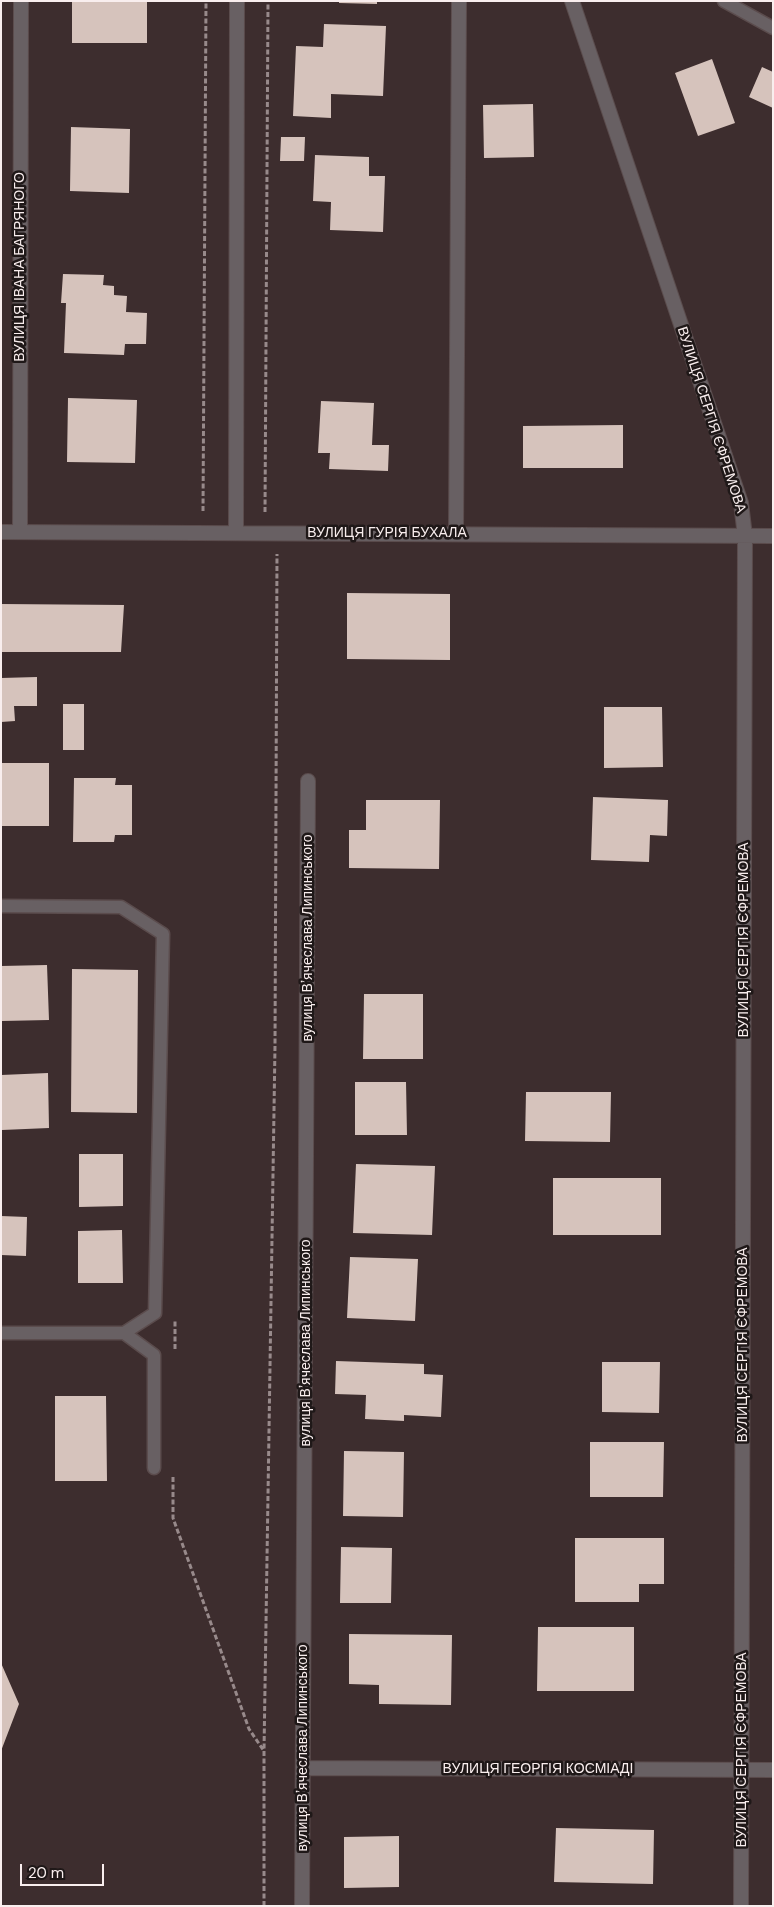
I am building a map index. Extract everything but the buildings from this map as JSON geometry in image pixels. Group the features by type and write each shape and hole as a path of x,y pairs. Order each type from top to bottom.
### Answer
{"street":[{"name":"ВУЛИЦЯ ІВАНА БАГРЯНОГО","path":"20,532 21,1"},
{"path":"236,532 237,1"},
{"path":"456,534 459,1"},
{"name":"ВУЛИЦЯ СЕРГІЯ ЄФРЕМОВА","path":"572,1 741,503 745,536 741,1906"},
{"name":"ВУЛИЦЯ ГУРІЯ БУХАЛА","path":"1,532 773,536"},
{"name":"вулиця Вʼячеслава Липинського","path":"302,1906 308,781"},
{"name":"ВУЛИЦЯ ГЕОРГІЯ КОСМІАДІ","path":"304,1768 773,1770"}],"lane":[{"path":"724,1 773,28"},
{"path":"1,906 122,908 163,934 155,1313 124,1333 1,1333"},
{"path":"124,1333 154,1355 154,1468"}],"path":[{"path":"203,532 206,1"},
{"path":"264,1906 264,1752 276,1036 268,1"},
{"path":"175,1310 175,1350"},
{"path":"173,1468 173,1518 249,1729 264,1752"}]}
